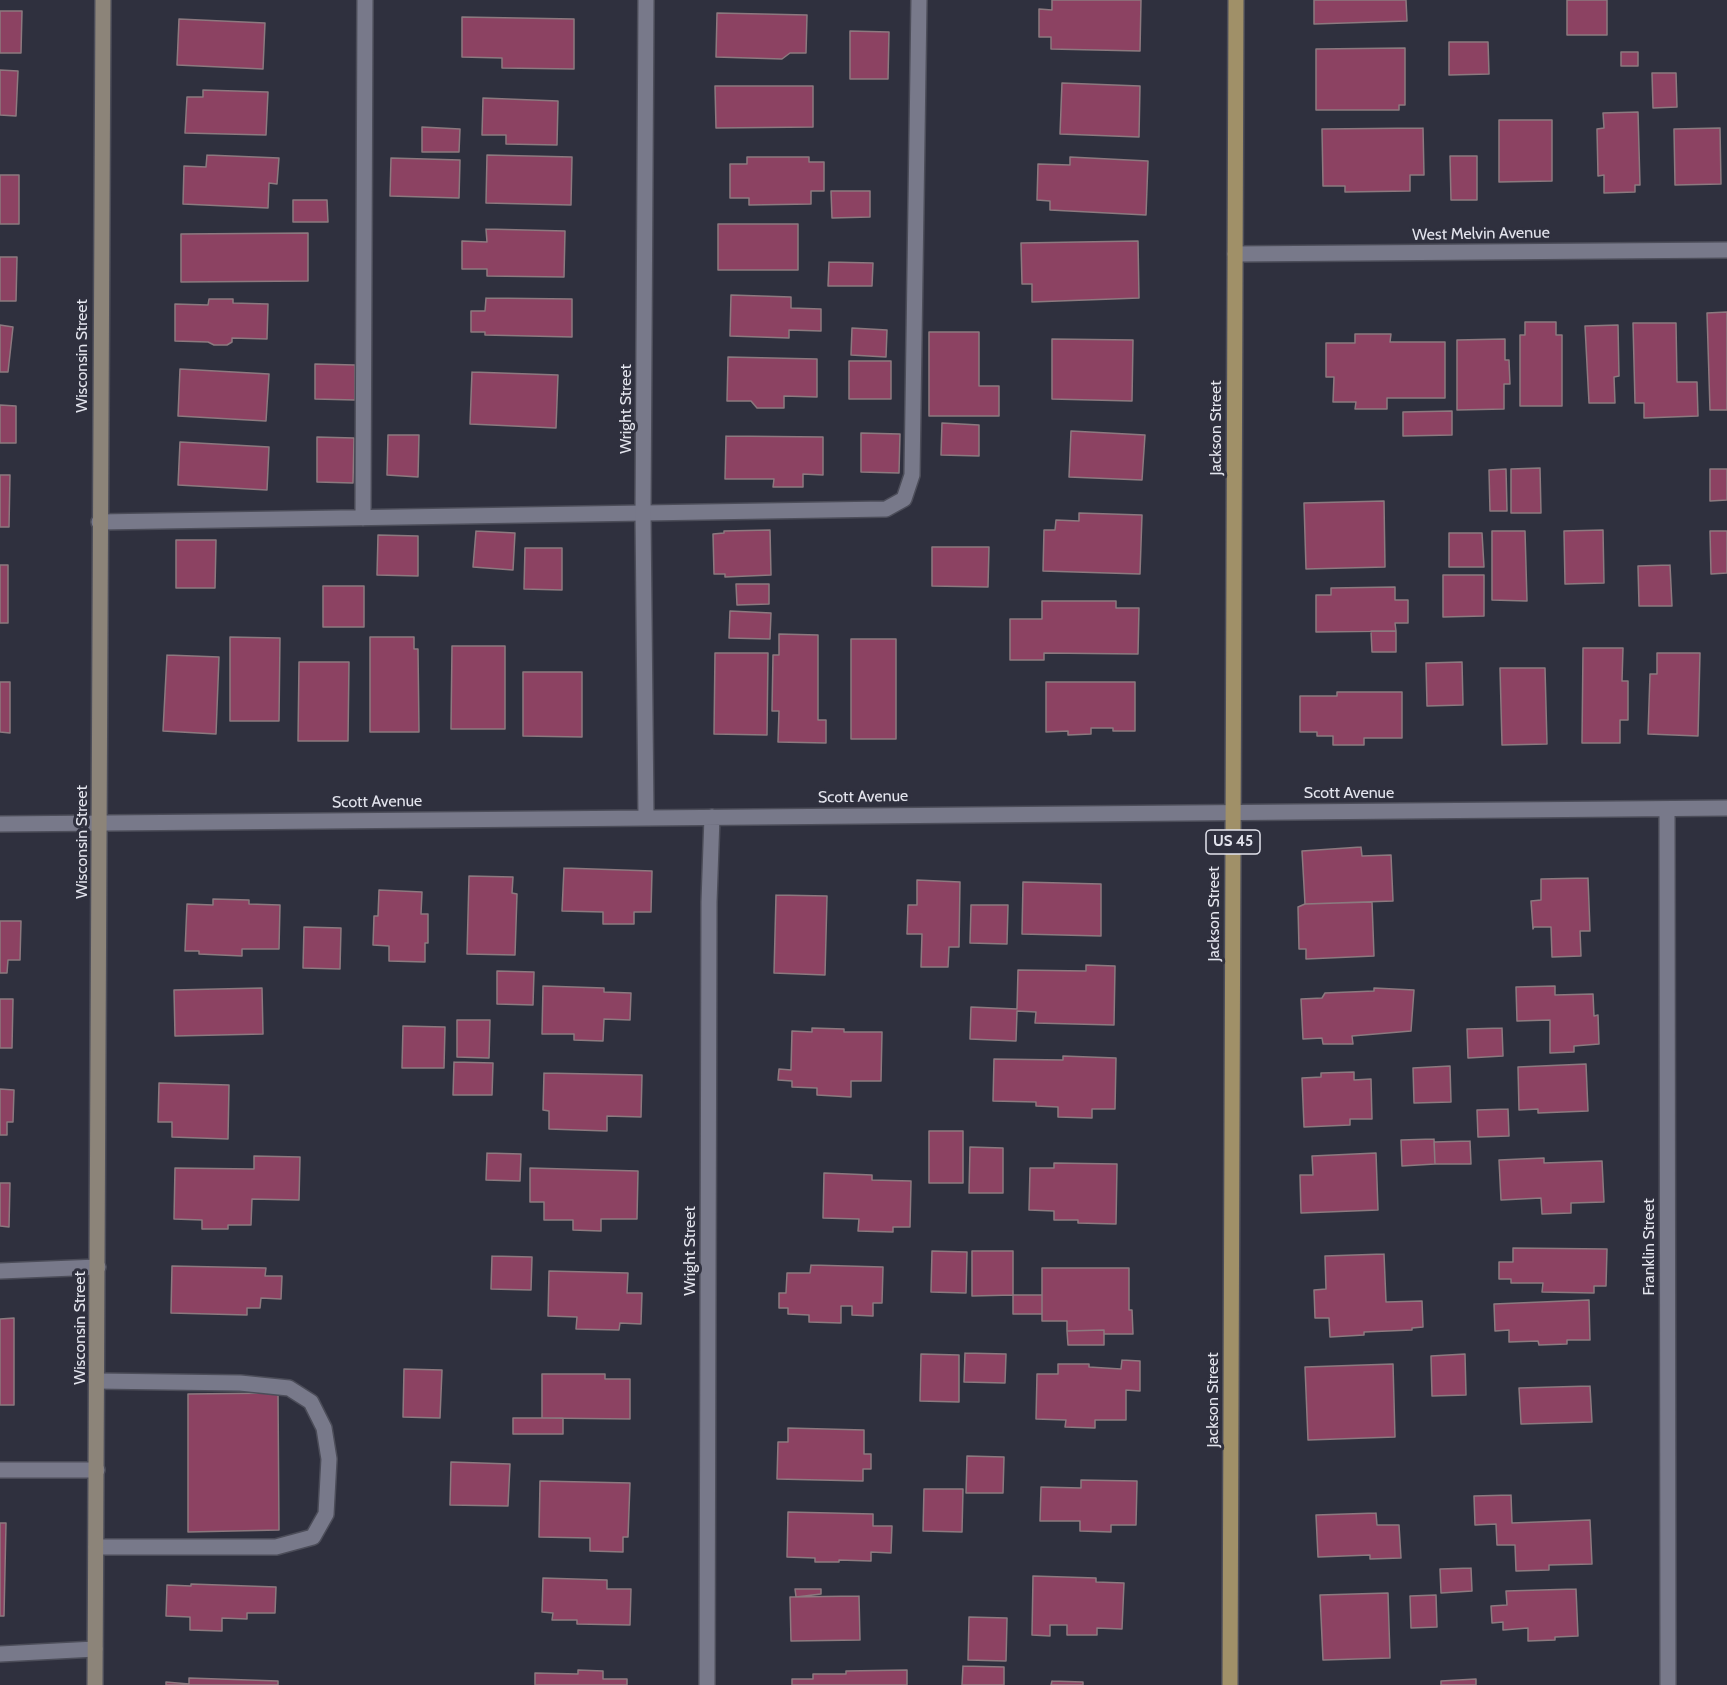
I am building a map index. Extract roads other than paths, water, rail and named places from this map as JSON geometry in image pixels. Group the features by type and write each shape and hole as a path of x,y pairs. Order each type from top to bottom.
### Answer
{"main road":[{"name":"Jackson Street","path":"1230,1685 1236,0"}],"street":[{"name":"Wisconsin Street","path":"95,1685 103,0"},
{"path":"363,518 365,0"},
{"name":"Wright Street","path":"646,0 643,514 646,818"},
{"path":"99,522 886,509 904,499 912,475 919,0"},
{"name":"West Melvin Avenue","path":"1235,254 1727,250"},
{"name":"Scott Avenue","path":"0,824 1727,808"},
{"name":"Franklin Street","path":"1666,809 1668,1685"},
{"name":"Wright Street","path":"707,1685 709,914 712,817"},
{"path":"0,1271 98,1267"},
{"path":"96,1547 276,1547 313,1537 326,1514 329,1459 324,1428 311,1402 289,1388 240,1383 97,1381"},
{"path":"0,1470 97,1470"},
{"path":"0,1654 96,1649"}]}
